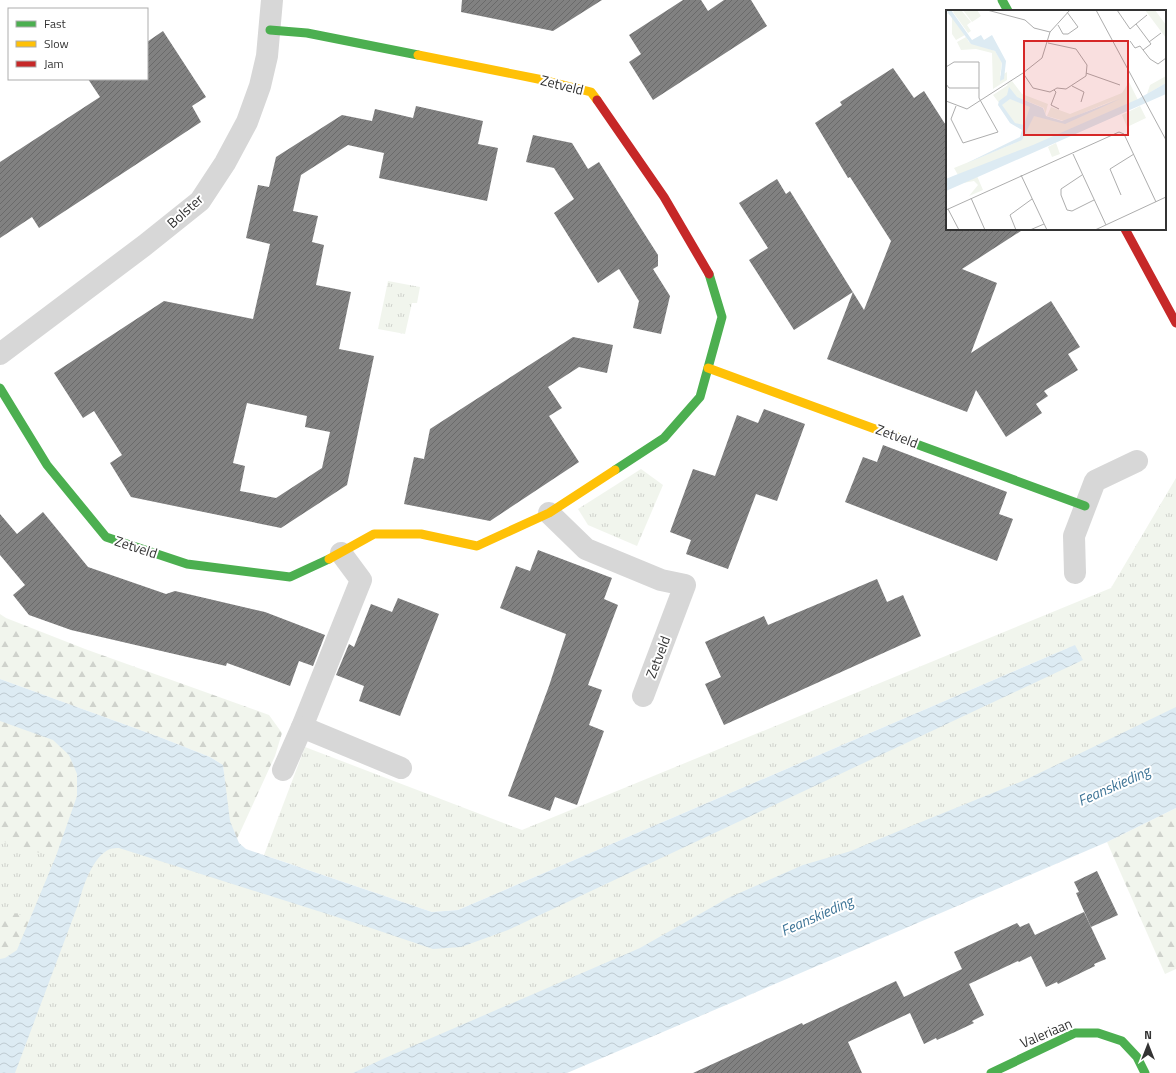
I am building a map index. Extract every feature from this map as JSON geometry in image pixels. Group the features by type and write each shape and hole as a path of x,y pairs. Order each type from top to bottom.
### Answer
{"street":[{"name":"Bolster","path":"0,354 145,245 200,201 225,163 247,122 260,86 267,56 272,0"},
{"path":"1002,0 1007,10"},
{"name":"Zetveld","path":"0,388 47,465 106,537 187,564 290,577 374,534 421,534 477,546 549,513 664,438 700,397 722,317 711,277 664,197 591,92 543,80 307,33 270,30"},
{"path":"1126,230 1176,323"},
{"name":"Zetveld","path":"708,368 1085,506"},
{"path":"1075,572 1074,536 1095,482 1137,461"},
{"name":"Zetveld","path":"549,513 586,549 661,580 685,585 643,696"},
{"path":"283,770 302,727 361,580 341,552"},
{"path":"302,727 401,768"},
{"name":"Valeriaan","path":"991,1073 1075,1033 1098,1033 1122,1041 1137,1057 1145,1073"}],"green space":[{"path":"388,281 420,287 417,303 412,303 405,334 378,329"},
{"path":"641,469 663,485 637,546 588,525 578,509"},
{"path":"1176,478 1176,722 375,1073 0,1073 0,687 230,855 441,929 1075,645 458,910 432,912 264,855 305,747 522,830 1111,588"},
{"path":"0,614 6,618 85,649 269,715 282,733 275,756 237,839 229,821 223,765 210,757 162,738 0,679"},
{"path":"0,721 53,740 69,755 77,773 77,796 56,856 11,847 4,841 0,829"},
{"path":"1176,808 1176,969 1165,974 1107,842"},
{"path":"0,909 30,918 17,950 5,958 0,959"}],"water":[{"path":"1075,645 1083,660 508,930 461,947 433,949 119,848 110,849 99,858 86,880 15,1073 0,1073 0,959 5,958 17,950 56,856 77,796 77,774 69,755 53,740 0,721 0,679 162,738 210,757 223,765 230,821 239,843 246,849 432,912 458,910"},
{"name":"Feanskieding","path":"1176,707 1176,808 1107,842 567,1073 353,1073 640,948 728,898 803,865 851,851 1025,780"}],"building":[{"path":"462,0 602,0 553,31 461,12"},
{"path":"683,0 701,0 708,11 724,0 751,0 767,26 653,100 629,62 641,54 629,35"},
{"path":"163,31 206,97 192,106 201,122 39,228 32,217 0,238 0,162 100,97 89,80 148,80 148,41"},
{"path":"893,68 914,98 924,91 946,125 946,230 1022,230 962,269 997,283 971,353 1051,301 1080,347 1068,354 1078,370 1044,391 1048,396 1036,404 1042,413 1006,437 976,390 967,412 827,359 853,292 864,310 891,241 850,177 848,178 815,123 842,105 840,102"},
{"path":"416,106 483,121 478,144 498,148 487,201 379,178 384,153 348,145 301,175 293,211 318,216 312,242 324,245 316,285 351,292 339,349 374,356 347,485 281,528 131,497 110,463 122,455 94,411 83,418 54,373 164,301 253,319 270,244 246,238 258,185 269,187 276,157 342,115 372,121 375,109 413,118","holes":["247,403 307,416 305,427 330,432 322,468 276,498 240,491 245,466 233,463"]},
{"path":"533,135 572,143 588,169 599,162 658,255 658,266 653,269 670,296 661,334 633,328 639,301 619,269 598,283 554,213 574,199 554,168 526,162"},
{"path":"777,179 786,194 790,191 853,292 794,330 749,260 768,248 739,203"},
{"path":"573,337 613,345 607,373 579,367 548,387 562,408 549,416 579,462 490,521 404,504 414,457 424,459 430,429"},
{"path":"764,409 805,424 777,501 756,494 728,569 686,554 691,540 670,532 693,469 715,476 737,415 758,423"},
{"path":"883,445 1007,492 999,514 1013,519 997,561 845,502 863,457 877,462"},
{"path":"43,512 88,567 166,594 175,591 265,612 325,635 313,666 299,661 290,686 227,663 226,666 71,630 29,615 13,595 25,585 0,555 0,514 17,534"},
{"path":"538,550 612,578 604,599 618,605 588,685 602,690 589,725 604,731 577,805 555,797 550,811 508,796 549,686 566,634 500,608 516,566 530,571"},
{"path":"877,579 887,602 903,595 921,636 724,725 705,684 721,677 705,642 764,616 768,625"},
{"path":"398,598 439,614 400,716 359,701 364,686 336,675 349,644 354,647 371,604 392,612"},
{"path":"1097,871 1118,915 1091,927 1076,893 1079,892 1074,882"},
{"path":"1084,912 1106,959 1058,984 1057,982 1046,987 1031,956 1019,962 1018,961 969,984 984,1015 972,1021 974,1023 937,1040 936,1038 924,1044 910,1013 848,1042 862,1073 693,1073 802,1023 803,1025 896,981 904,997 962,969 954,952 1017,923 1020,927 1029,923 1035,935"}],"traffic: fast":[{"path":"1002,0 1007,10"},
{"path":"270,30 307,33 418,55"},
{"path":"615,470 664,438 700,397 722,317 709,274"},
{"path":"0,388 47,465 106,537 187,564 290,577 329,559"},
{"path":"897,437 1085,506"},
{"path":"991,1073 1075,1033 1098,1033 1122,1041 1137,1057 1145,1073"}],"traffic: slow":[{"path":"418,55 543,80 591,92 597,100"},
{"path":"708,368 897,437"},
{"path":"329,559 374,534 421,534 477,546 549,513 615,470"}],"traffic: jam":[{"path":"597,100 664,197 709,274"},
{"path":"1126,230 1176,323"}]}
